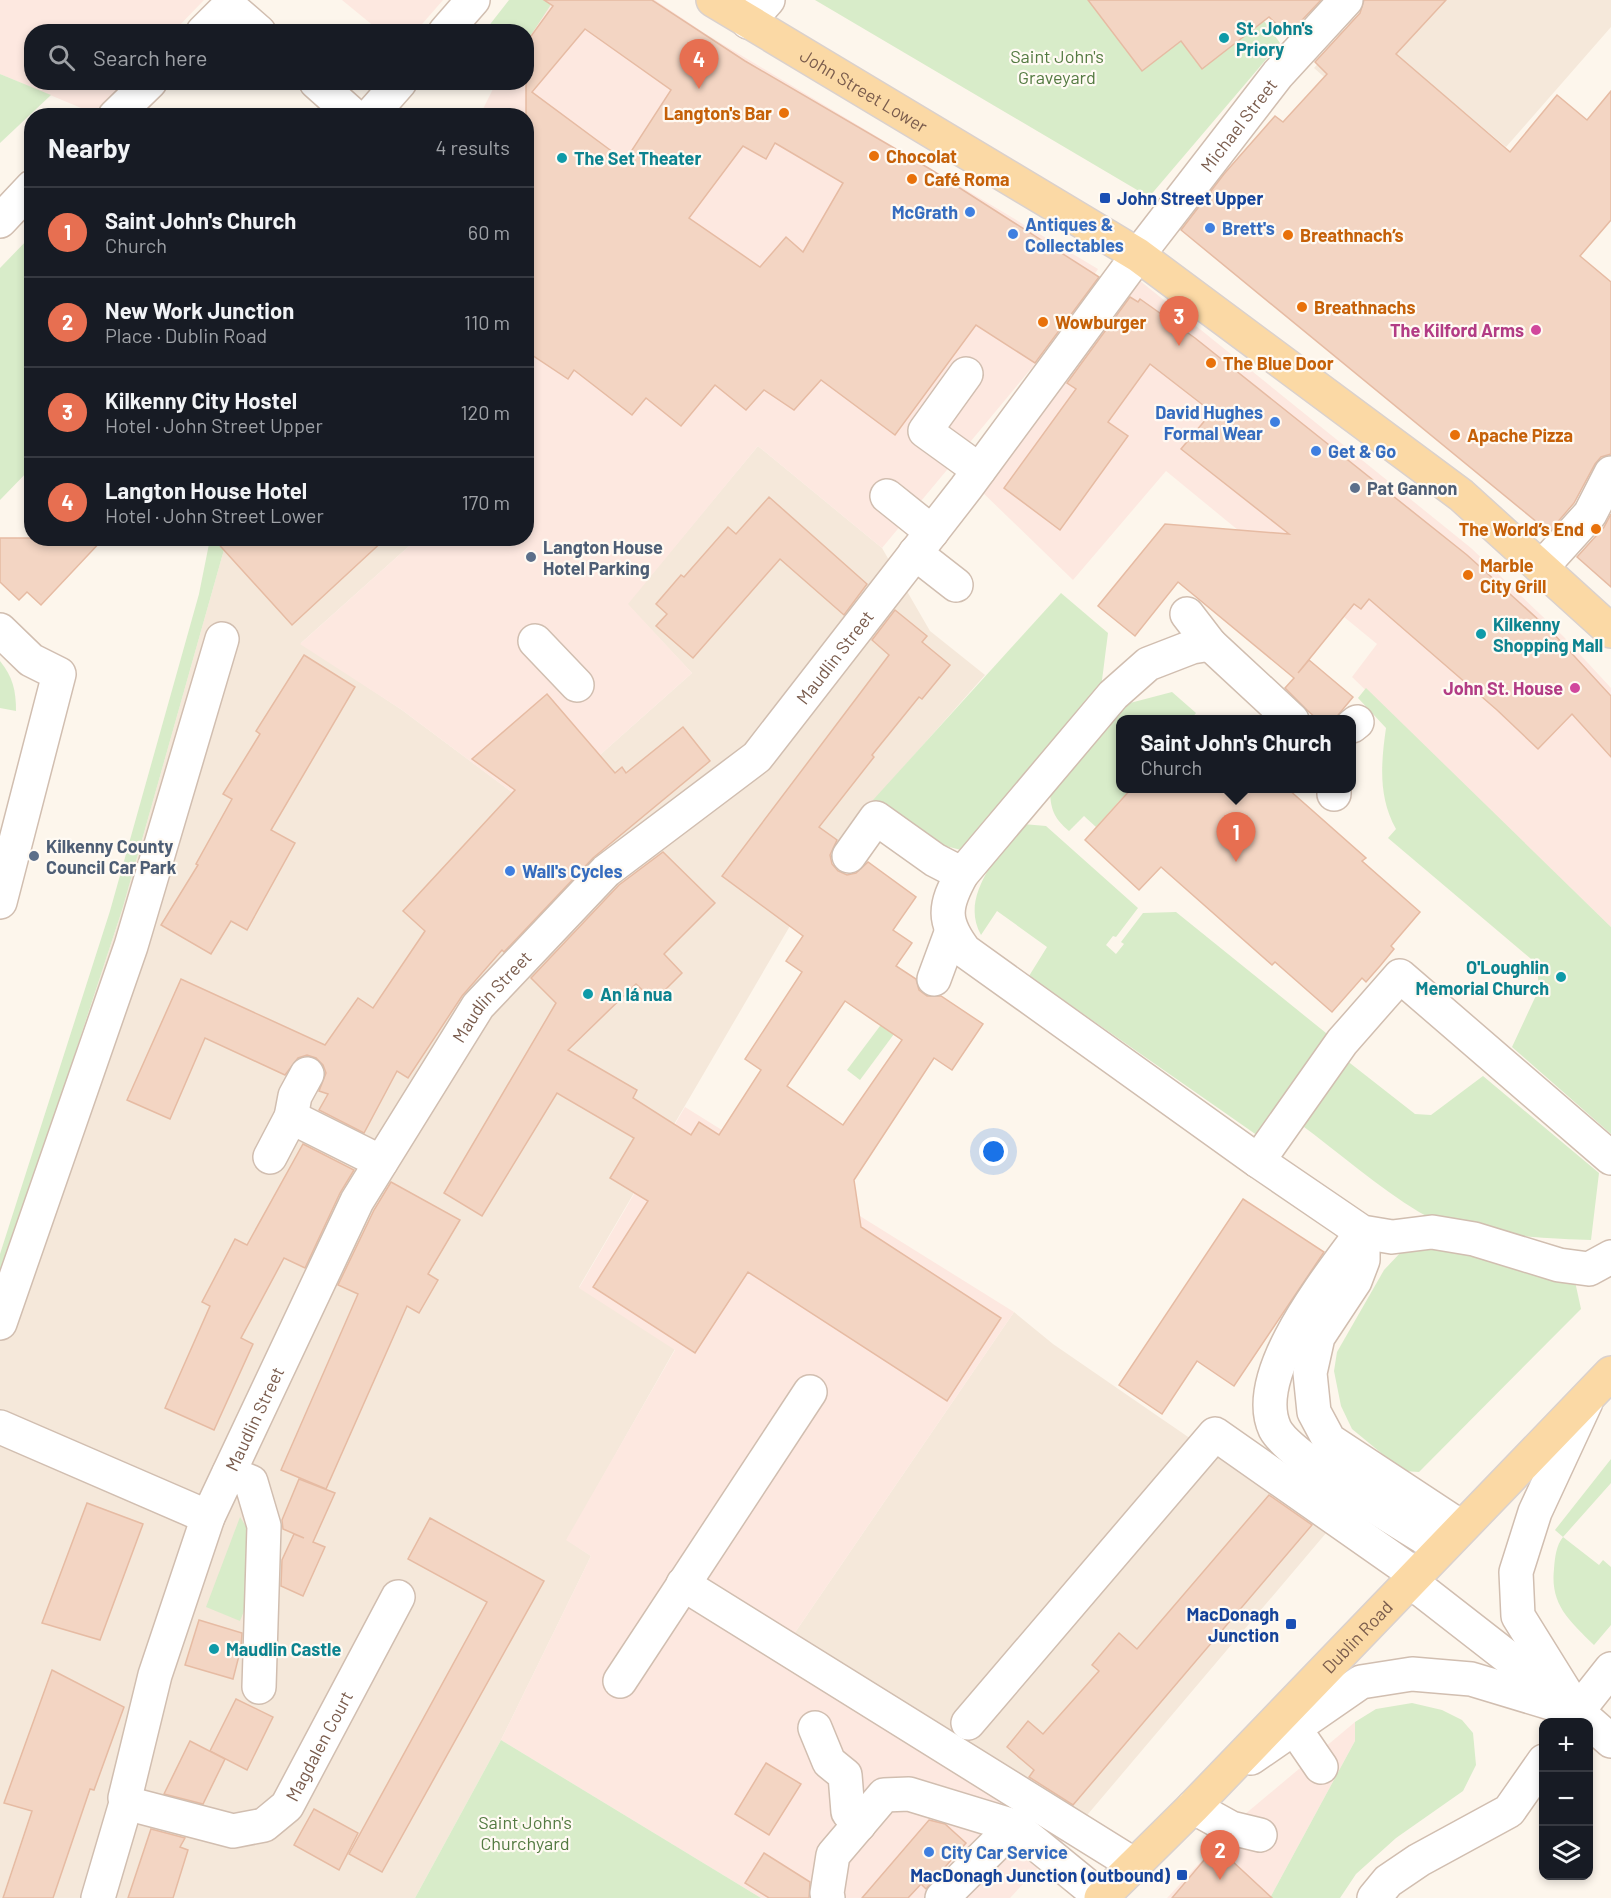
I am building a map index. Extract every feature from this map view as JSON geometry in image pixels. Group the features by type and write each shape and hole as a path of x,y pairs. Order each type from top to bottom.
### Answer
{"main road":[{"name":"John Street Lower","path":"713,0 758,11 1138,255"},
{"path":"1138,255 1461,495 1542,567 1607,618"},
{"name":"Dublin Road","path":"1101,1898 1219,1780 1289,1720 1413,1578 1611,1373"}],"street":[{"path":"453,24 473,0"},
{"name":"Michael Street","path":"1138,255 1278,74 1346,0"},
{"path":"209,24 226,3 250,24"},
{"path":"123,108 142,90"},
{"path":"325,90 345,108"},
{"path":"377,108 393,90"},
{"path":"0,221 24,196"},
{"name":"Maudlin Street","path":"98,1898 126,1803 125,1798 155,1675 208,1516 357,1201 478,1006 606,871 757,757 979,470 1138,255"},
{"path":"966,374 925,431 979,470"},
{"path":"1542,567 1590,514 1611,473"},
{"path":"887,496 956,585"},
{"path":"1187,614 1210,644 1287,715"},
{"path":"0,630 31,660 59,674 0,902"},
{"path":"0,1323 126,962 222,639"},
{"path":"535,641 577,684"},
{"path":"1210,644 1192,647 1148,664 1113,695 962,874 949,897 948,917 951,933 965,951 1039,1017 1362,1232 1392,1237 1432,1232 1474,1239 1559,1265 1589,1269 1611,1257"},
{"path":"849,856 876,818 935,860 962,874"},
{"path":"934,979 951,933"},
{"path":"1258,1161 1342,1042 1400,976 1611,1158"},
{"path":"270,1156 291,1117 295,1096 307,1074"},
{"path":"291,1117 381,1162"},
{"path":"1362,1232 1364,1260 1355,1281 1318,1338 1310,1373 1314,1412 1329,1440 1451,1538"},
{"path":"1362,1232 1307,1307 1277,1368 1269,1409 1276,1430 1299,1455 1451,1538"},
{"path":"620,1681 810,1392"},
{"path":"1573,1717 1518,1616 1516,1572 1535,1512 1587,1400"},
{"path":"0,1427 208,1516"},
{"path":"968,1723 1215,1434 1413,1578 1573,1717 1611,1741"},
{"path":"229,1473 251,1482 264,1526 259,1687"},
{"path":"683,1584 1041,1804 1133,1864"},
{"name":"Magdalen Court","path":"126,1803 233,1831 264,1825 287,1806 398,1597"},
{"path":"1573,1717 1611,1669"},
{"path":"1321,1767 1289,1720 1361,1682 1412,1674 1471,1679 1573,1717"},
{"path":"815,1728 829,1762 845,1774 848,1812 859,1825"},
{"path":"1374,1898 1388,1881 1419,1860 1509,1810 1539,1768"},
{"path":"828,1898 833,1855 884,1795 909,1794 1014,1826 1101,1898"},
{"path":"1193,1806 1231,1828 1260,1835"},
{"path":"942,1898 1014,1826"}],"shaded area":[{"path":"0,0 204,0 181,24 24,24 24,84 0,74"},
{"path":"342,0 443,0 422,24 371,24"},
{"path":"553,0 655,0 709,36 1098,269 1035,364 882,548 758,446 628,604 692,673 537,811 402,710 300,644 409,546 534,546 534,108 484,108 492,90 534,90 534,28"},
{"path":"1375,0 1611,0 1611,27 1506,147 1425,79 1383,129 1314,68"},
{"path":"38,90 117,90 98,108 81,108"},
{"path":"1139,280 1471,548 1563,636 1611,688 1611,927 1352,677 1377,644 1166,471 1073,580 979,489"},
{"path":"758,446 882,548 930,631 985,675 793,892 804,902 579,1287 675,1349 567,1540 591,1556 501,1740 415,1898 0,1898 0,1290 10,1252 123,907 225,546 409,546 301,643 402,710 537,811 692,673 627,604"},
{"path":"685,1107 1014,1312 794,1634 1083,1820 1010,1898 761,1898 501,1740 591,1556 566,1540 675,1350 579,1288"},
{"path":"1014,1312 1053,1344 1194,1441 1278,1490 1332,1526 1083,1820 794,1634"},
{"path":"1355,1722 1355,1741 1270,1898 1167,1898 1244,1815"}],"green space":[{"path":"509,0 554,0 534,30 534,24 490,24"},
{"name":"Saint John's Graveyard","path":"815,0 1088,0 1142,70 1181,41 1203,68 1264,21 1280,43 1149,197"},
{"path":"0,74 24,84 24,90 39,90 51,95 37,108 24,108 24,120 0,143"},
{"path":"24,243 24,475 0,500 0,268"},
{"path":"209,546 225,546 123,907 10,1252 0,1290 0,1254 110,911 199,594"},
{"path":"1061,593 1108,633 1101,688 961,850 934,843 873,800"},
{"path":"0,661 13,684 16,711 0,708"},
{"path":"1366,688 1611,927 1611,1134 1512,1047 1539,989 1537,964 1388,838 1396,829 1386,805 1382,780 1386,728 1358,698"},
{"path":"1172,692 1196,713 1194,715 1116,715 1116,793 1126,793 1096,827 1084,816 1069,831 1060,823 1055,814 1051,805 1050,793 1117,711 1130,703"},
{"path":"1023,824 1046,826 1138,908 1116,937 1113,936 1106,945 1116,954 1124,944 1121,942 1143,913 1176,912 1326,1033 1329,1040 1261,1138 1029,976 1047,947 997,911 981,935 976,920 975,905 978,891 993,862"},
{"path":"898,1002 911,1011 860,1080 847,1070"},
{"path":"1346,1060 1415,1114 1431,1115 1483,1076 1599,1173 1591,1240 1527,1237 1455,1226 1419,1212 1374,1181 1300,1124"},
{"path":"1426,1243 1574,1277 1581,1309 1419,1472 1403,1471 1352,1429 1341,1406 1334,1371 1337,1352 1384,1270 1402,1251"},
{"path":"1611,1459 1611,1483 1563,1537 1555,1530"},
{"path":"240,1517 247,1528 246,1606 240,1621 206,1607"},
{"path":"1563,1537 1599,1565 1603,1560 1611,1567 1611,1625 1594,1645 1564,1612 1555,1593 1555,1560 1557,1548"},
{"path":"1412,1703 1442,1710 1462,1720 1473,1733 1476,1765 1463,1791 1396,1838 1356,1874 1340,1898 1270,1898 1355,1741 1355,1722 1376,1709"},
{"name":"Saint John's Churchyard","path":"501,1740 761,1898 415,1898"}],"building":[{"path":"544,0 652,0 745,61 930,169 1099,277 1035,363 976,325 895,435 821,380 794,410 764,390 746,410 715,385 681,426 646,398 632,415 574,370 568,379 534,356 534,108 526,108 526,90 534,90 532,92 625,161 671,90 585,29 534,90 534,32 553,6","holes":["775,143 843,183 803,252 786,237 760,267 689,218 743,146 766,159"]},
{"path":"1088,0 1321,0 1288,35 1269,17 1202,69 1181,41 1142,71"},
{"path":"1364,0 1446,0 1396,54 1510,152 1557,95 1587,120 1611,91 1611,220 1580,256 1611,282 1611,454 1601,457 1595,464 1574,503 1549,532 1181,230 1224,174 1275,116 1283,122 1327,74 1315,62 1360,13"},
{"path":"1130,297 1138,302 1140,299 1195,338 1467,555 1552,632 1611,696 1611,757 1572,714 1538,749 1497,710 1369,599 1361,609 1354,604 1298,673 1309,660 1353,697 1338,715 1312,715 1285,688 1294,678 1178,582 1135,636 1098,606 1165,524 1289,534 1181,449 1212,412 1150,364 1108,422 1128,436 1060,530 1004,488 1076,389 1067,383"},
{"path":"769,497 867,584 844,615 780,559 693,658 656,626 667,614 656,604 681,575 684,577 728,527 736,534"},
{"path":"1611,514 1611,587 1577,557 1604,527"},
{"path":"0,538 24,538 24,546 96,546 41,605 27,592 19,600 0,582"},
{"path":"220,546 377,546 292,625"},
{"path":"895,610 927,636 922,642 950,665 922,699 919,697 872,755 874,757 819,827 837,840 830,855 832,864 838,871 847,875 856,873 868,862 916,897 893,930 912,943 896,966 916,979 919,990 927,996 941,996 983,1024 952,1070 934,1058 854,1180 861,1227 1001,1318 947,1401 748,1272 695,1353 593,1287 648,1201 610,1178 634,1138 557,1093 482,1216 444,1193 556,1003 531,978 619,885 663,852 715,903 664,954 682,973 654,1001 636,984 568,1050 637,1090 633,1098 691,1135 699,1122 719,1135 761,1070 745,1059 802,972 786,961 803,936 722,876 889,655 872,640","holes":["845,1001 902,1040 843,1125 787,1086"]},
{"path":"304,655 355,687 271,830 295,843 247,930 231,921 211,954 161,925 198,865 196,864 232,799 223,794 260,734 256,731"},
{"path":"547,694 615,773 622,767 626,773 683,727 710,761 593,858 504,952 502,950 462,996 408,1078 397,1071 364,1133 319,1110 328,1094 319,1091 326,1073 323,1065 316,1058 307,1055 298,1058 285,1075 205,1038 170,1119 127,1100 181,979 325,1045 358,998 373,1008 425,931 403,911 515,790 472,759"},
{"path":"1127,793 1293,793 1366,858 1362,861 1420,912 1391,946 1394,949 1366,982 1362,978 1332,1012 1275,962 1272,965 1161,867 1139,890 1085,840"},
{"path":"303,1144 354,1170 340,1193 305,1268 284,1258 241,1338 253,1344 214,1430 165,1408 210,1306 202,1302 235,1239 247,1245"},
{"path":"391,1182 460,1220 428,1274 438,1280 419,1313 407,1306 326,1489 281,1470 358,1294 338,1285 374,1210"},
{"path":"1243,1199 1324,1252 1234,1386 1197,1361 1162,1414 1119,1385"},
{"path":"299,1479 335,1493 313,1542 325,1547 303,1596 281,1586 282,1560 294,1534 304,1538 283,1529 282,1520"},
{"path":"1269,1495 1312,1525 1073,1805 1029,1777 1034,1770 1007,1747 1028,1721 1043,1734 1099,1671 1092,1665 1119,1633 1137,1649"},
{"path":"87,1503 143,1524 100,1640 42,1623"},
{"path":"430,1518 544,1581 382,1872 349,1854 487,1602 408,1559"},
{"name":"Maudlin Castle","path":"199,1620 242,1633 241,1648 233,1679 185,1665"},
{"path":"52,1670 124,1707 94,1790 90,1789 53,1898 3,1898 32,1811 4,1803"},
{"path":"236,1699 273,1717 247,1770 210,1751"},
{"path":"190,1741 225,1759 203,1804 164,1794"},
{"path":"766,1763 801,1784 769,1835 735,1814"},
{"path":"314,1809 358,1833 339,1870 294,1845"},
{"name":"City Car Service","path":"929,1820 945,1824 966,1843 926,1889 921,1884 908,1898 862,1898"},
{"path":"151,1829 185,1838 180,1847 188,1850 173,1898 128,1898"},
{"path":"1216,1846 1272,1898 1172,1898"},
{"path":"764,1853 810,1882 809,1898 769,1898 745,1883"}],"place":[{"name":"St. John's Priory","path":"1224,38"},
{"name":"Langton House Hotel","path":"699,89"},
{"name":"Langton's Bar","path":"784,113"},
{"name":"Chocolat","path":"874,156"},
{"name":"The Set Theater","path":"562,158"},
{"name":"Café Roma","path":"912,179"},
{"name":"John Street Upper","path":"1105,198"},
{"name":"McGrath","path":"970,212"},
{"name":"Brett's","path":"1210,228"},
{"name":"Antiques & Collectables","path":"1013,234"},
{"name":"Breathnach’s","path":"1288,235"},
{"name":"Breathnachs","path":"1302,307"},
{"name":"Wowburger","path":"1043,322"},
{"name":"The Kilford Arms","path":"1536,330"},
{"name":"Kilkenny City Hostel","path":"1179,346"},
{"name":"The Blue Door","path":"1211,363"},
{"name":"David Hughes Formal Wear","path":"1275,422"},
{"name":"Apache Pizza","path":"1455,435"},
{"name":"Get & Go","path":"1316,451"},
{"name":"Pat Gannon","path":"1355,488"},
{"name":"The World’s End","path":"1596,529"},
{"name":"Langton House Hotel Parking","path":"531,557"},
{"name":"Marble City Grill","path":"1468,575"},
{"name":"Kilkenny Shopping Mall","path":"1481,634"},
{"name":"John St. House","path":"1575,688"},
{"name":"Kilkenny County Council Car Park","path":"34,856"},
{"name":"Saint John's Church","path":"1236,862"},
{"name":"Wall's Cycles","path":"510,871"},
{"name":"O'Loughlin Memorial Church","path":"1561,977"},
{"name":"An lá nua","path":"588,994"},
{"name":"MacDonagh Junction","path":"1291,1624"},
{"name":"Maudlin Castle","path":"214,1649"},
{"name":"City Car Service","path":"929,1852"},
{"name":"MacDonagh Junction (outbound)","path":"1182,1875"},
{"name":"New Work Junction","path":"1220,1880"}]}
